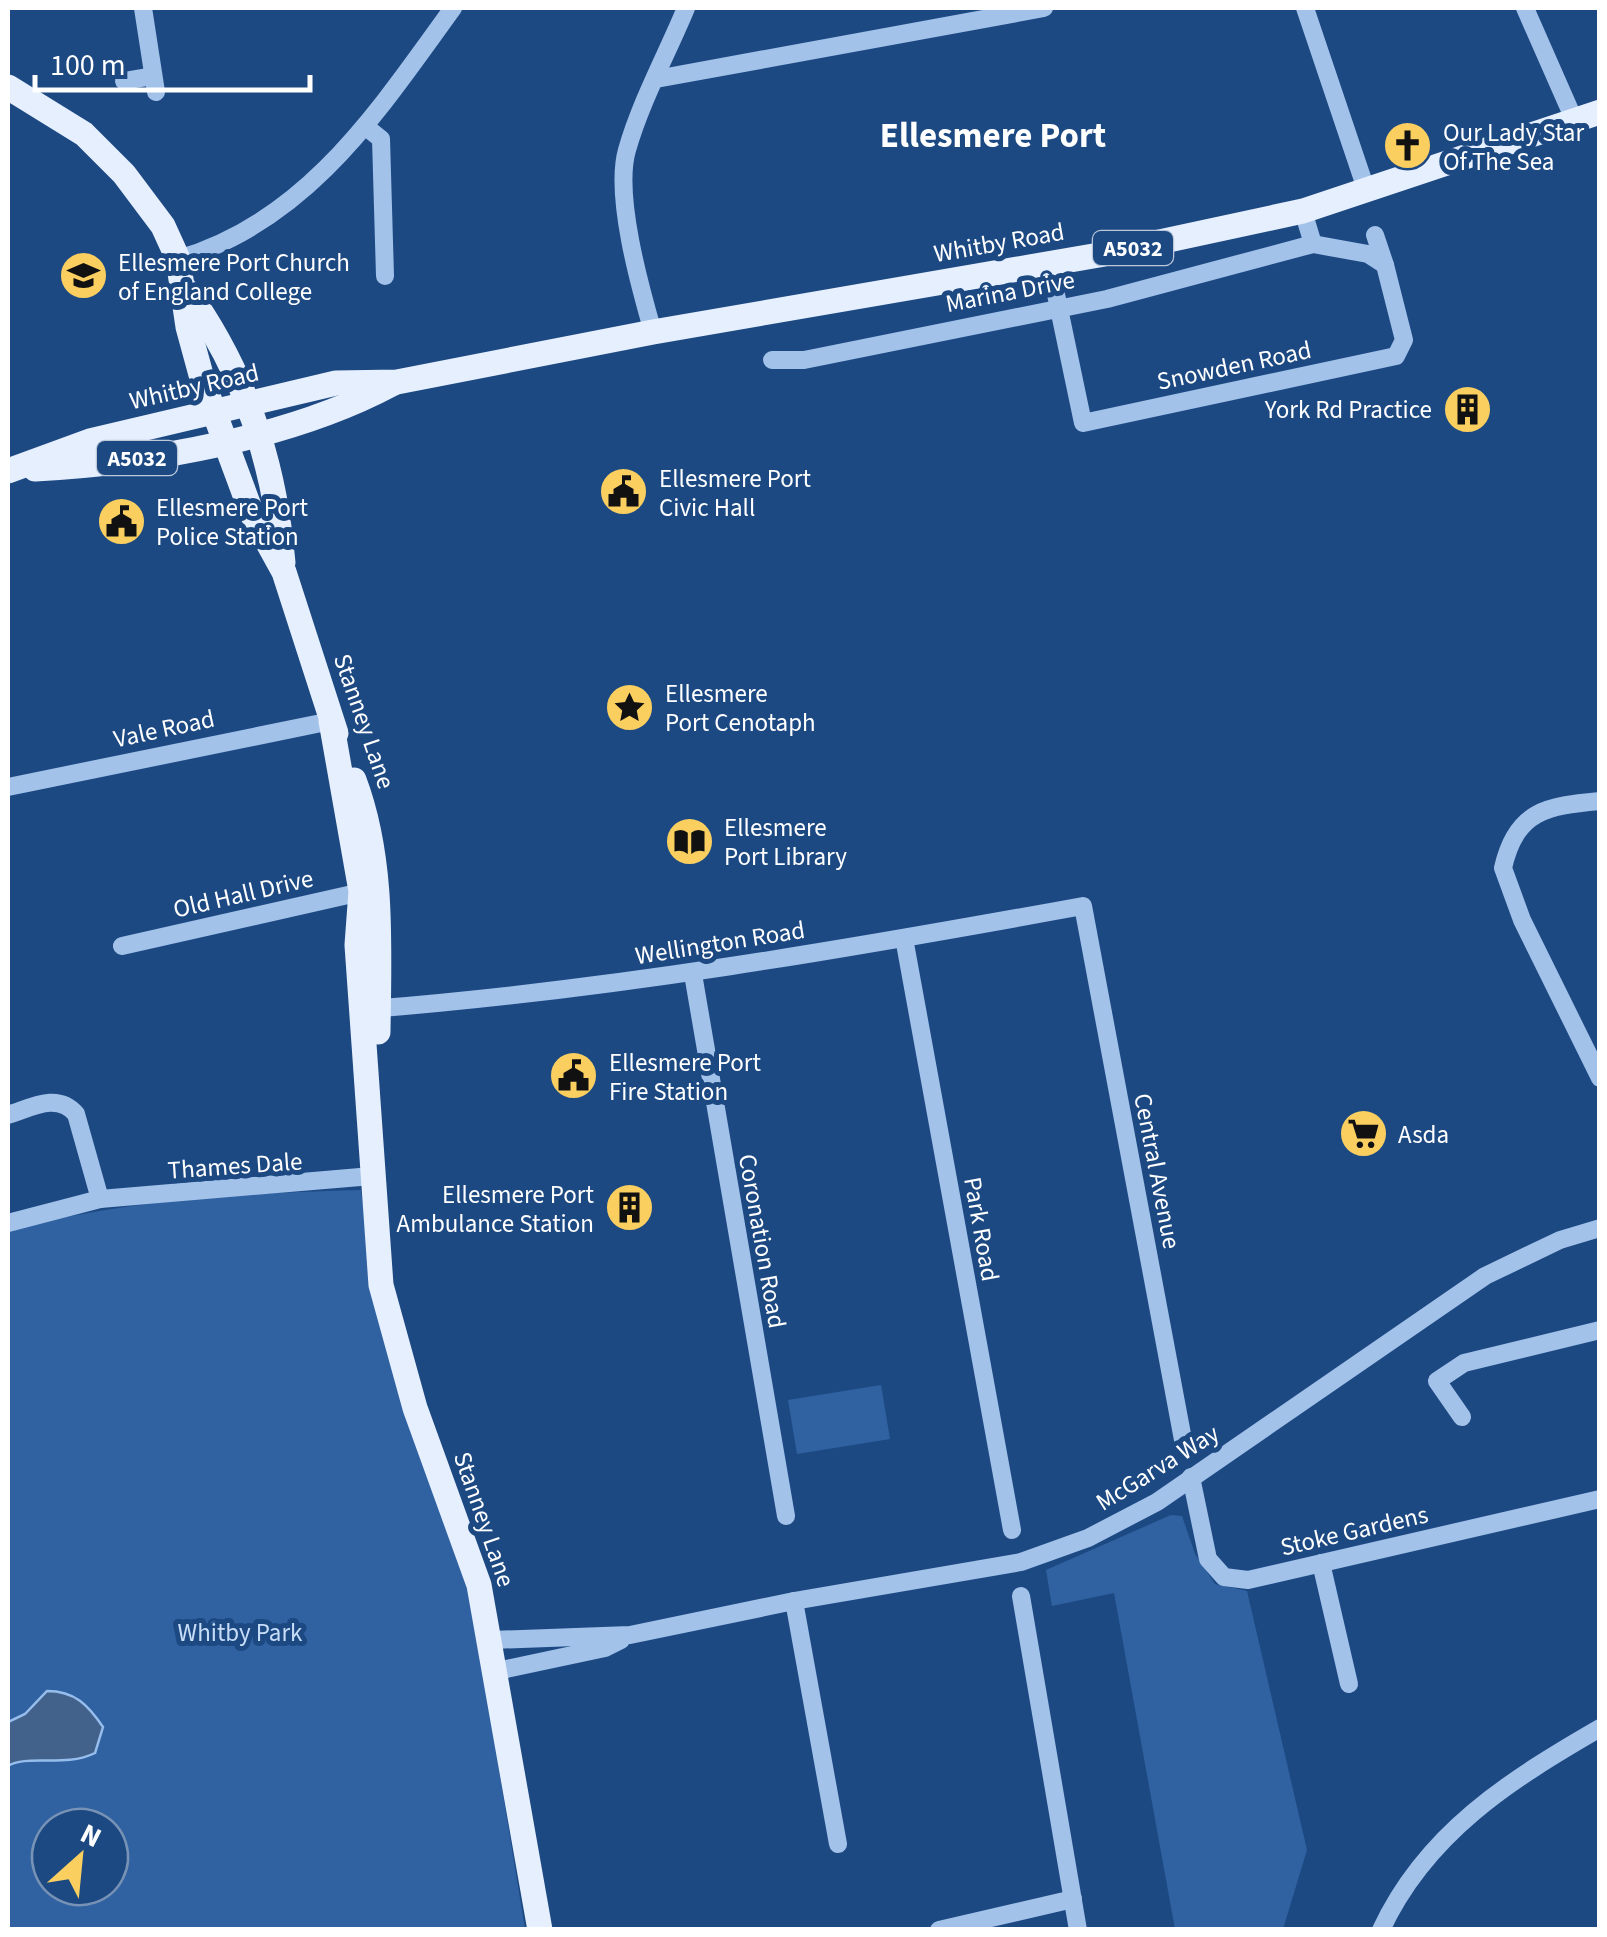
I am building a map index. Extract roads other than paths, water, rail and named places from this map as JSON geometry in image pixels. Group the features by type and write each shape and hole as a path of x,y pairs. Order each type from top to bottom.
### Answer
{"main road":[{"path":"8,87 84,134 111,161 163,226 178,258 186,290"},
{"name":"Whitby Road","path":"8,471 90,441 336,383 397,382 654,332 1099,255 1302,211 1576,124 1600,112"},
{"name":"Stanney Lane","path":"186,290 211,325 251,402 278,505 284,572"},
{"name":"Stanney Lane","path":"186,290 188,327 215,410 252,514 284,572 331,721 366,812 369,890 357,944 370,1009 370,1130 381,1286 394,1343 479,1585 492,1640 540,1930"},
{"name":"Whitby Road","path":"8,471 103,466 227,442 347,408 397,382"},
{"name":"Stanney Lane","path":"331,721 369,890"}],"street":[{"path":"124,80 155,84 144,8"},
{"path":"178,258 274,214 320,177 366,126 454,8"},
{"path":"654,332 642,295 624,186 626,152 686,8"},
{"path":"656,79 1044,8"},
{"path":"1305,8 1367,192"},
{"path":"1525,8 1576,124"},
{"path":"366,126 381,138 385,276"},
{"path":"1302,211 1313,244 1368,254 1385,264"},
{"path":"1374,234 1385,264"},
{"name":"Marina Drive","path":"772,360 804,360 1057,306 1107,299 1313,244"},
{"path":"1049,261 1057,306"},
{"name":"Snowden Road","path":"1057,306 1082,422 1396,356 1404,340 1385,264"},
{"name":"Vale Road","path":"8,787 331,721"},
{"path":"1600,801 1542,810 1514,836 1502,868 1522,920 1600,1078"},
{"name":"Old Hall Drive","path":"122,946 369,890"},
{"name":"Wellington Road","path":"370,1009 693,974 1083,906"},
{"name":"Central Avenue","path":"1083,906 1184,1445"},
{"name":"Park Road","path":"904,938 1012,1530"},
{"name":"Coronation Road","path":"693,974 786,1516"},
{"path":"8,1115 56,1100 68,1105 76,1114 100,1199"},
{"name":"Thames Dale","path":"8,1222 100,1199 372,1176"},
{"name":"McGarva Way","path":"492,1640 630,1635 794,1600 1021,1562 1088,1538 1157,1502 1484,1276 1560,1240 1600,1228"},
{"path":"1462,1417 1436,1381 1464,1363 1600,1330"},
{"name":"Stoke Gardens","path":"1191,1477 1208,1559 1224,1576 1248,1580 1600,1499"},
{"path":"1321,1563 1349,1684"},
{"path":"1021,1596 1078,1930"},
{"path":"794,1600 838,1844"},
{"name":"McGarva Way","path":"497,1671 606,1648 630,1635"},
{"path":"1381,1930 1396,1897 1439,1841 1501,1789 1600,1728"},
{"path":"939,1930 1073,1899"}],"place":[{"name":"Our Lady Star Of The Sea","path":"1408,146"},
{"name":"Ellesmere Port Church of England College","path":"83,276"},
{"name":"York Rd Practice","path":"1467,409"},
{"name":"Ellesmere Port Civic Hall","path":"624,492"},
{"name":"Ellesmere Port Police Station","path":"121,521"},
{"name":"Ellesmere Port Cenotaph","path":"630,707"},
{"name":"Ellesmere Port Library","path":"689,841"},
{"name":"Ellesmere Port Fire Station","path":"574,1076"},
{"name":"Asda","path":"1363,1134"},
{"name":"Ellesmere Port Ambulance Station","path":"629,1208"}],"district":[{"name":"Ellesmere Port","path":"993,135"}],"park label":[{"name":"Whitby Park","path":"240,1632"}]}
